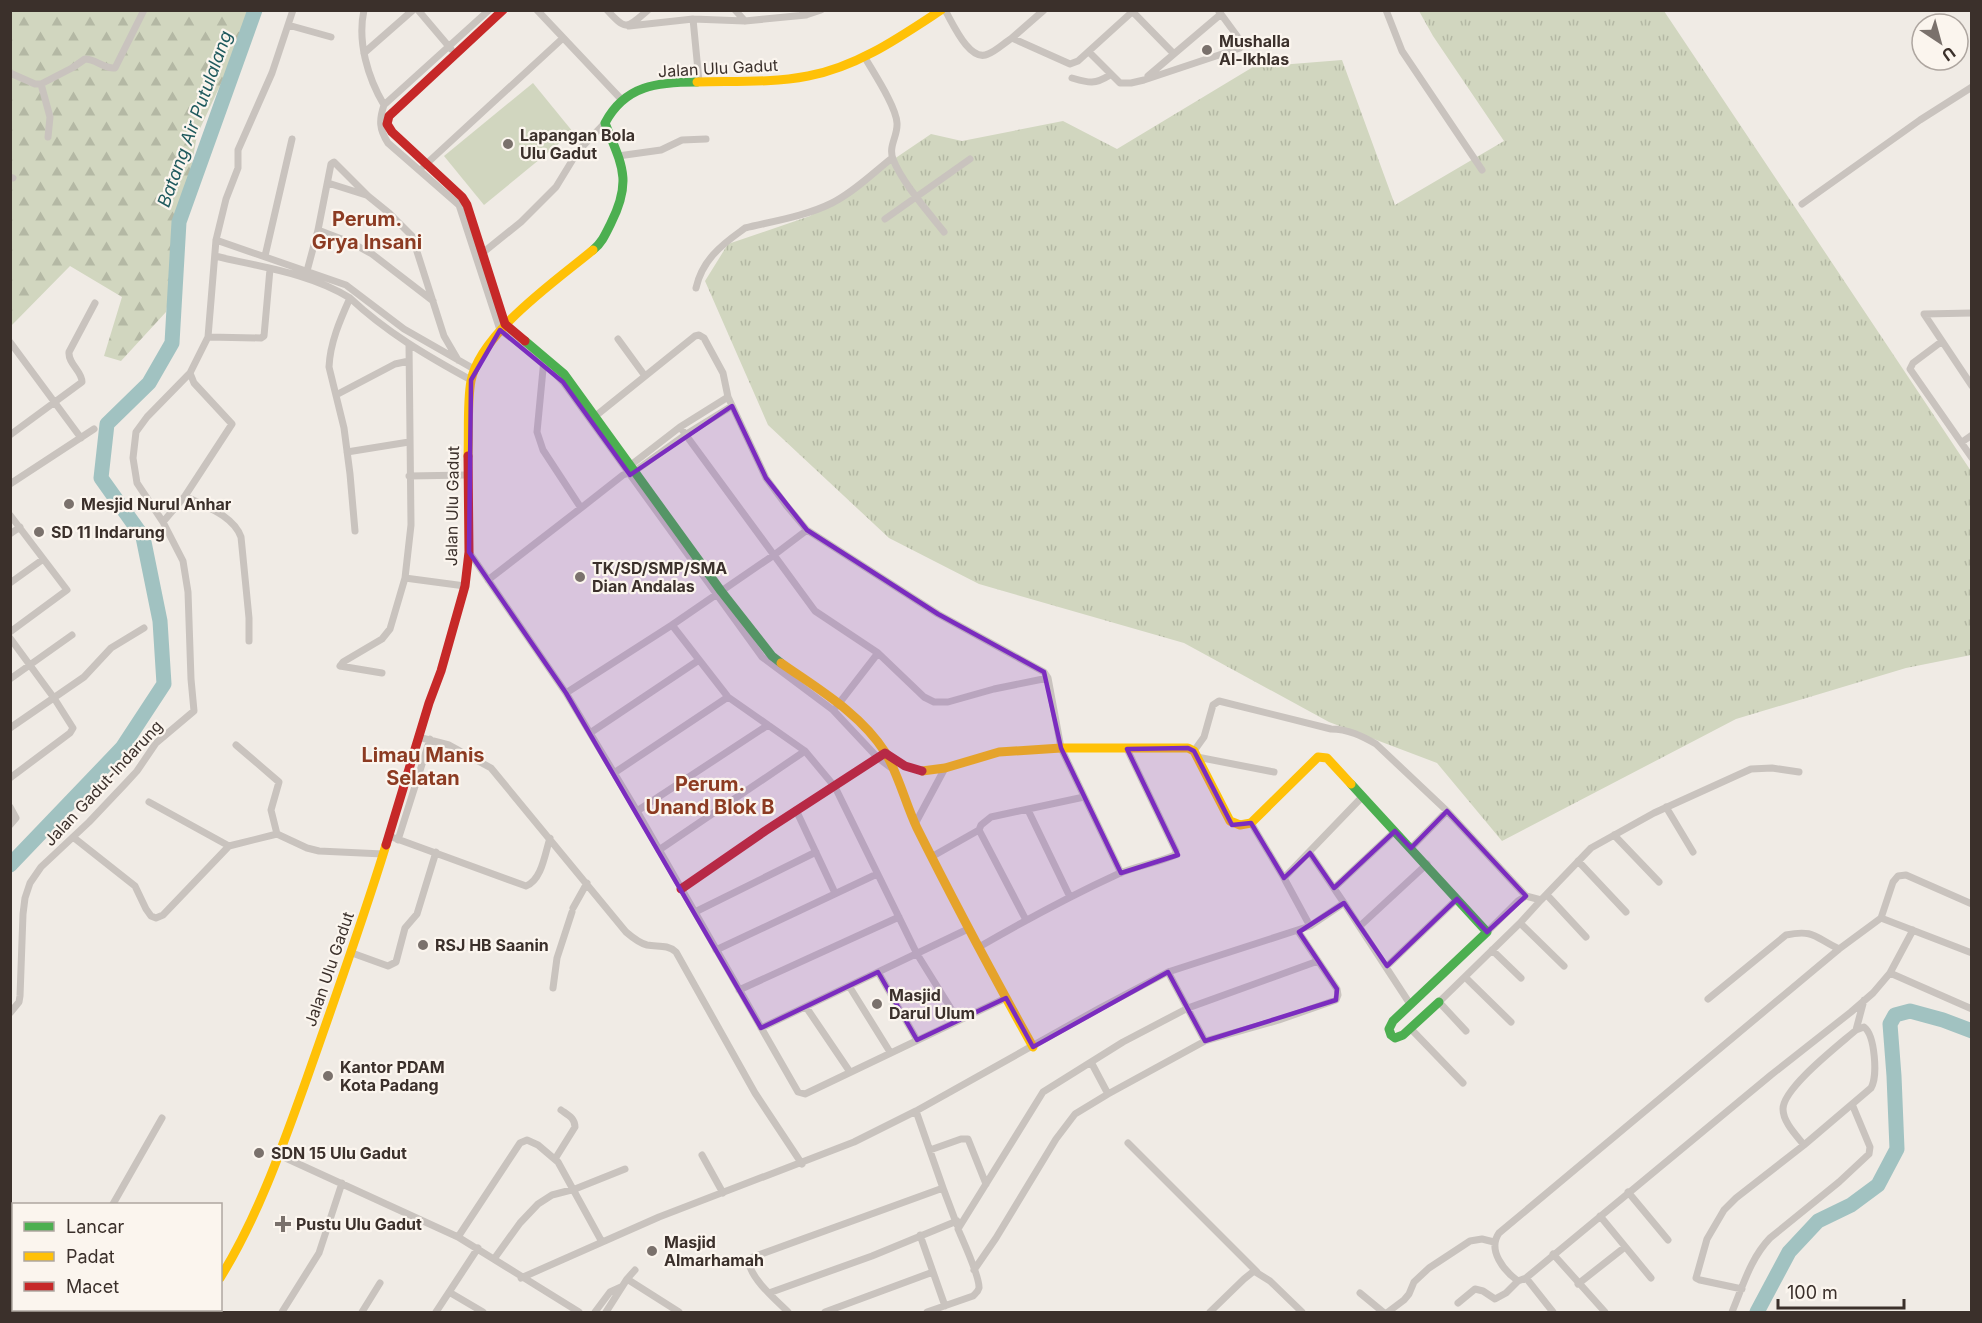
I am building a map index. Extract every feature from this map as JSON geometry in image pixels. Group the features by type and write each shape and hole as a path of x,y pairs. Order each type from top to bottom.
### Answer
{"street":[{"path":"10,73 35,84 41,84 72,69 85,59 90,59 108,68 115,68 144,10"},
{"name":"Jalan Gadut-Indarung","path":"10,1013 19,1002 20,996 23,914 27,890 41,867 136,771 156,743 194,711 188,592 183,561 163,522 137,483 133,458 136,432 147,417 190,373 208,337 216,240 226,199 238,168 240,145 272,73 293,10"},
{"path":"364,10 362,21 364,53 371,82 384,105 380,127 382,135 388,143 462,197 467,205 479,256 503,327 564,374 629,471 719,592 772,656 836,707 858,720 890,767 915,824 968,929 1034,1047"},
{"path":"364,53 413,10"},
{"path":"418,10 452,50"},
{"path":"423,167 392,132 387,120 489,10"},
{"path":"384,105 503,10"},
{"path":"479,256 521,222 556,187 578,151 605,123 611,109 621,99 537,10"},
{"path":"607,10 621,25 629,26 693,19 745,21 820,10"},
{"path":"629,26 648,10"},
{"path":"735,10 745,21"},
{"name":"Jalan Ulu Gadut","path":"621,99 640,88 671,82 783,80 810,76 838,68 864,56 895,40 940,10"},
{"path":"945,10 972,53 980,56 987,55 1012,38 1044,10"},
{"path":"1386,10 1402,51 1482,170"},
{"path":"1012,38 1070,64 1089,52 1132,11 1174,54"},
{"path":"1089,52 1120,83 1131,83 1144,80 1240,48 1242,44 1219,12 1144,80"},
{"path":"693,19 699,81"},
{"path":"288,25 331,37"},
{"path":"423,167 563,38"},
{"path":"864,56 897,118 897,131 891,149 892,158 944,232"},
{"path":"1071,78 1090,84 1110,75"},
{"path":"41,84 50,117 48,137"},
{"path":"1802,204 1920,120 1971,87"},
{"name":"Jalan Ulu Gadut","path":"222,1275 233,1257 279,1155 383,854 393,838 418,736 441,670 465,586 469,552 467,475 471,380 474,369 503,327 599,245 615,216 623,182 622,166 605,123"},
{"path":"265,256 292,139"},
{"path":"618,156 661,150 682,140 706,139"},
{"path":"696,288 711,256 741,231 830,205 892,158"},
{"path":"885,219 970,159"},
{"path":"307,272 333,162 412,236 444,336 458,360"},
{"path":"328,183 368,196"},
{"path":"318,230 352,243 372,254 434,302"},
{"path":"216,240 346,285 404,329 474,369"},
{"path":"215,256 328,286 350,298 372,318 409,345 471,380"},
{"path":"208,337 261,338 264,336 270,269"},
{"path":"350,298 341,318 329,358 331,378 342,413 355,531"},
{"path":"10,435 82,382 81,376 70,360 69,352 95,303"},
{"path":"1971,313 1924,314 1971,386"},
{"path":"593,418 699,334 704,338 723,373 728,397 766,478 807,530 938,614 1042,669 1048,678 1061,748 1121,873"},
{"path":"618,339 645,376"},
{"path":"10,342 81,438"},
{"path":"1941,342 1913,363 1910,369 1971,458"},
{"path":"382,673 340,666 382,639 390,629 405,578 411,525 409,345"},
{"path":"544,359 537,432 539,442 581,508"},
{"path":"336,395 395,364 409,361"},
{"path":"163,522 185,496 232,424 194,383 190,373"},
{"path":"488,580 629,471 680,427 728,397"},
{"path":"629,471 732,406"},
{"path":"680,427 815,611 878,653 924,697 934,702 948,702 994,689 1048,678"},
{"path":"10,484 94,429"},
{"path":"1962,442 1971,435"},
{"path":"347,452 409,442"},
{"path":"409,476 467,475"},
{"path":"185,496 220,514 238,530 241,537 249,641"},
{"path":"10,515 67,590 10,632"},
{"path":"10,534 20,527"},
{"path":"566,693 672,625 807,530"},
{"path":"469,552 566,693 637,811 798,1092 805,1094 1006,998"},
{"path":"10,583 42,560"},
{"path":"405,578 465,586"},
{"path":"672,625 728,697 805,751 835,787 917,954 958,1020"},
{"path":"10,728 91,671 111,648 144,628"},
{"path":"10,679 72,635"},
{"path":"10,638 73,726 70,733 10,778"},
{"path":"836,707 878,653"},
{"path":"590,733 699,660"},
{"path":"614,773 728,697"},
{"path":"1196,754 1204,737 1213,705 1219,701 1331,729 1343,729 1376,744 1446,811 1526,896"},
{"path":"637,811 768,725"},
{"path":"418,736 473,757 491,768 632,937 647,945 666,946 676,952 755,1093 802,1164"},
{"path":"430,739 393,838 526,886 532,884 538,876 550,838"},
{"path":"236,745 279,782 271,810 277,834"},
{"path":"882,756 923,771 945,768 999,752 1061,748 1188,748 1196,754 1274,772"},
{"path":"979,947 1070,897 1121,873 1176,853 1127,749"},
{"path":"659,850 805,751"},
{"path":"1196,754 1234,825 1251,823 1318,757 1327,758 1427,864 1487,932"},
{"path":"681,889 796,810 882,756"},
{"path":"915,824 945,768"},
{"path":"1586,937 1544,898 1526,896 1410,1004 1393,1021 1389,1029 1395,1038 1411,1029 1520,923 1544,898 1578,861 1592,848 1666,807 1751,769 1772,768 1799,772"},
{"path":"1284,878 1363,796"},
{"path":"933,856 979,830 981,825 991,817 1084,797"},
{"path":"149,802 229,846"},
{"path":"10,807 16,818 12,824"},
{"path":"1666,807 1693,852"},
{"path":"796,810 835,893"},
{"path":"1028,810 1070,897"},
{"path":"1411,848 1446,811"},
{"path":"1251,823 1310,926"},
{"path":"979,830 1026,920"},
{"path":"1334,888 1395,831"},
{"path":"73,837 133,885 146,909 151,916 156,918 163,915 229,846 277,834 319,851 383,854"},
{"path":"1614,835 1659,882"},
{"path":"351,952 388,966 396,962 405,928 417,914 436,852"},
{"path":"694,912 816,852"},
{"path":"1310,853 1387,966 1410,1004"},
{"path":"1578,861 1626,912"},
{"path":"1360,926 1427,864"},
{"path":"716,950 877,873"},
{"path":"1518,1281 1506,1270 1495,1251 1494,1242 1499,1233 1839,949 1881,918 1893,882 1898,876 1906,875 1971,904"},
{"path":"553,988 557,958 572,910 587,883"},
{"path":"1387,966 1457,899"},
{"path":"521,1278 659,1216 802,1164 854,1142 916,1111 1168,972 1298,931 1310,926 1344,903"},
{"path":"739,990 898,917"},
{"path":"1881,918 1971,953"},
{"path":"1520,923 1564,966"},
{"path":"761,1028 968,929"},
{"path":"1458,1303 1475,1289 1493,1298 1499,1298 1851,1012 1890,973 1912,930"},
{"path":"974,1270 1056,1139 1075,1114 1205,1041 1334,1002 1338,995 1337,989 1298,931"},
{"path":"1708,999 1786,935 1811,933 1839,949"},
{"path":"1492,950 1521,978"},
{"path":"769,1293 872,1256 920,1235 957,1225 986,1184 1043,1092 1123,1042 1188,1008 1318,961"},
{"path":"878,972 917,1040"},
{"path":"1168,972 1205,1041"},
{"path":"1890,973 1971,1009"},
{"path":"1465,977 1512,1022"},
{"path":"849,986 890,1052"},
{"path":"1856,1030 1864,1000"},
{"path":"1439,1002 1466,1030"},
{"path":"806,1006 850,1072"},
{"path":"1742,1289 1696,1278 1707,1239 1724,1210 1736,1198 1804,1145 1871,1088 1875,1076 1871,1035 1864,1028 1856,1030 1788,1093 1783,1111 1786,1120 1804,1145"},
{"path":"1411,1029 1463,1083"},
{"path":"1090,1062 1108,1094"},
{"path":"1732,1312 1760,1248 1869,1154 1870,1147 1852,1104"},
{"path":"555,1159 575,1127 572,1117 561,1110"},
{"path":"916,1111 979,1287 976,1293 927,1312"},
{"path":"114,1203 162,1118"},
{"path":"930,1150 961,1139 968,1139 986,1184"},
{"path":"458,1237 520,1143 527,1140 538,1145 555,1159 575,1189 602,1242"},
{"path":"1128,1143 1257,1272 1270,1281 1302,1312"},
{"path":"279,1155 458,1237 579,1312"},
{"path":"702,1155 723,1193"},
{"path":"494,1259 520,1223 538,1204 552,1196 625,1169"},
{"path":"282,1312 319,1253 342,1183"},
{"path":"788,1312 751,1270 749,1263 753,1257 944,1188"},
{"path":"1628,1192 1668,1240"},
{"path":"1600,1216 1651,1278"},
{"path":"920,1235 945,1306"},
{"path":"1388,1312 1404,1300 1414,1282 1429,1268 1470,1241 1482,1239 1494,1242"},
{"path":"1578,1284 1625,1246"},
{"path":"436,1312 478,1248"},
{"path":"1553,1254 1605,1312"},
{"path":"606,1312 634,1270"},
{"path":"825,1312 933,1272"},
{"path":"1209,1312 1250,1273 1257,1272"},
{"path":"1526,1278 1553,1312"},
{"path":"627,1279 679,1312"},
{"path":"362,1312 380,1283"},
{"path":"595,1312 610,1292 621,1287"},
{"path":"449,1292 483,1312"},
{"path":"1360,1293 1383,1312"},
{"path":"663,1312 668,1305"}],"highlighted area":[{"path":"500,330 563,382 630,475 732,406 766,478 807,530 938,614 1044,672 1061,748 1121,873 1178,855 1127,749 1188,748 1194,751 1232,825 1251,823 1284,878 1310,853 1334,888 1395,831 1411,848 1447,811 1526,896 1487,932 1457,899 1387,966 1344,903 1299,932 1337,989 1336,1000 1205,1041 1168,972 1033,1047 1006,998 917,1040 878,972 761,1028 566,693 469,552 471,380"}],"green space":[{"path":"11,11 253,11 197,135 166,312 121,361 104,356 122,297 70,266 11,326"},
{"path":"1419,11 1664,11 1971,471 1971,655 1906,668 1736,719 1502,841 1437,763 1329,722 1184,643 979,584 889,538 768,425 705,281 728,244 810,216 931,134 962,141 1063,121 1117,149 1253,67 1342,60 1395,205 1504,141 1433,36"},
{"name":"Lapangan Bola Ulu Gadut","path":"533,83 573,132 484,205 444,156"}],"waterway":[{"name":"Batang Air Putulalang","path":"10,865 122,748 164,684 160,621 143,537 101,478 107,424 149,383 172,343 179,222 255,10"},
{"path":"1757,1312 1789,1252 1818,1221 1851,1205 1878,1185 1897,1149 1890,1024 1895,1015 1910,1011 1972,1031"}],"traffic: fast":[{"path":"593,250 611,223 622,195 620,161 605,123 613,110 633,93 644,88 669,83 697,82"},
{"path":"525,341 564,374 721,591 772,656 781,663"},
{"path":"1351,784 1487,932 1393,1021 1389,1029 1391,1035 1395,1038 1403,1035 1439,1002"}],"traffic: slow":[{"path":"697,82 781,80 826,72 878,50 941,10"},
{"path":"468,456 470,389 477,363 504,326 541,292 593,250"},
{"path":"781,663 824,692 851,714 875,738 885,752 917,828 1033,1047"},
{"path":"922,771 945,768 999,752 1061,748 1188,748 1194,751 1230,821 1240,825 1251,823 1318,757 1327,758 1351,784"},
{"path":"222,1275 258,1206 279,1155 348,962 386,845"}],"traffic: jam":[{"path":"503,10 389,116 387,124 392,132 462,197 467,205 505,324 525,341"},
{"path":"386,845 441,671 465,586 469,552 468,456"},
{"path":"681,889 885,753 905,766 922,771"}],"place":[{"name":"Mushalla Al-Ikhlas","path":"1207,50"},
{"name":"Lapangan Bola Ulu Gadut","path":"508,144"},
{"name":"Mesjid Nurul Anhar","path":"69,504"},
{"name":"SD 11 Indarung","path":"39,532"},
{"name":"TK/SD/SMP/SMA Dian Andalas","path":"580,577"},
{"name":"RSJ HB Saanin","path":"423,945"},
{"name":"Masjid Darul Ulum","path":"877,1004"},
{"name":"Kantor PDAM Kota Padang","path":"328,1076"},
{"name":"SDN 15 Ulu Gadut","path":"259,1153"},
{"name":"Pustu Ulu Gadut","path":"283,1224"},
{"name":"Masjid Almarhamah","path":"652,1251"}],"district":[{"name":"Perum. Grya Insani","path":"367,230"},
{"name":"Limau Manis Selatan","path":"423,766"},
{"name":"Perum. Unand Blok B","path":"710,796"}]}
